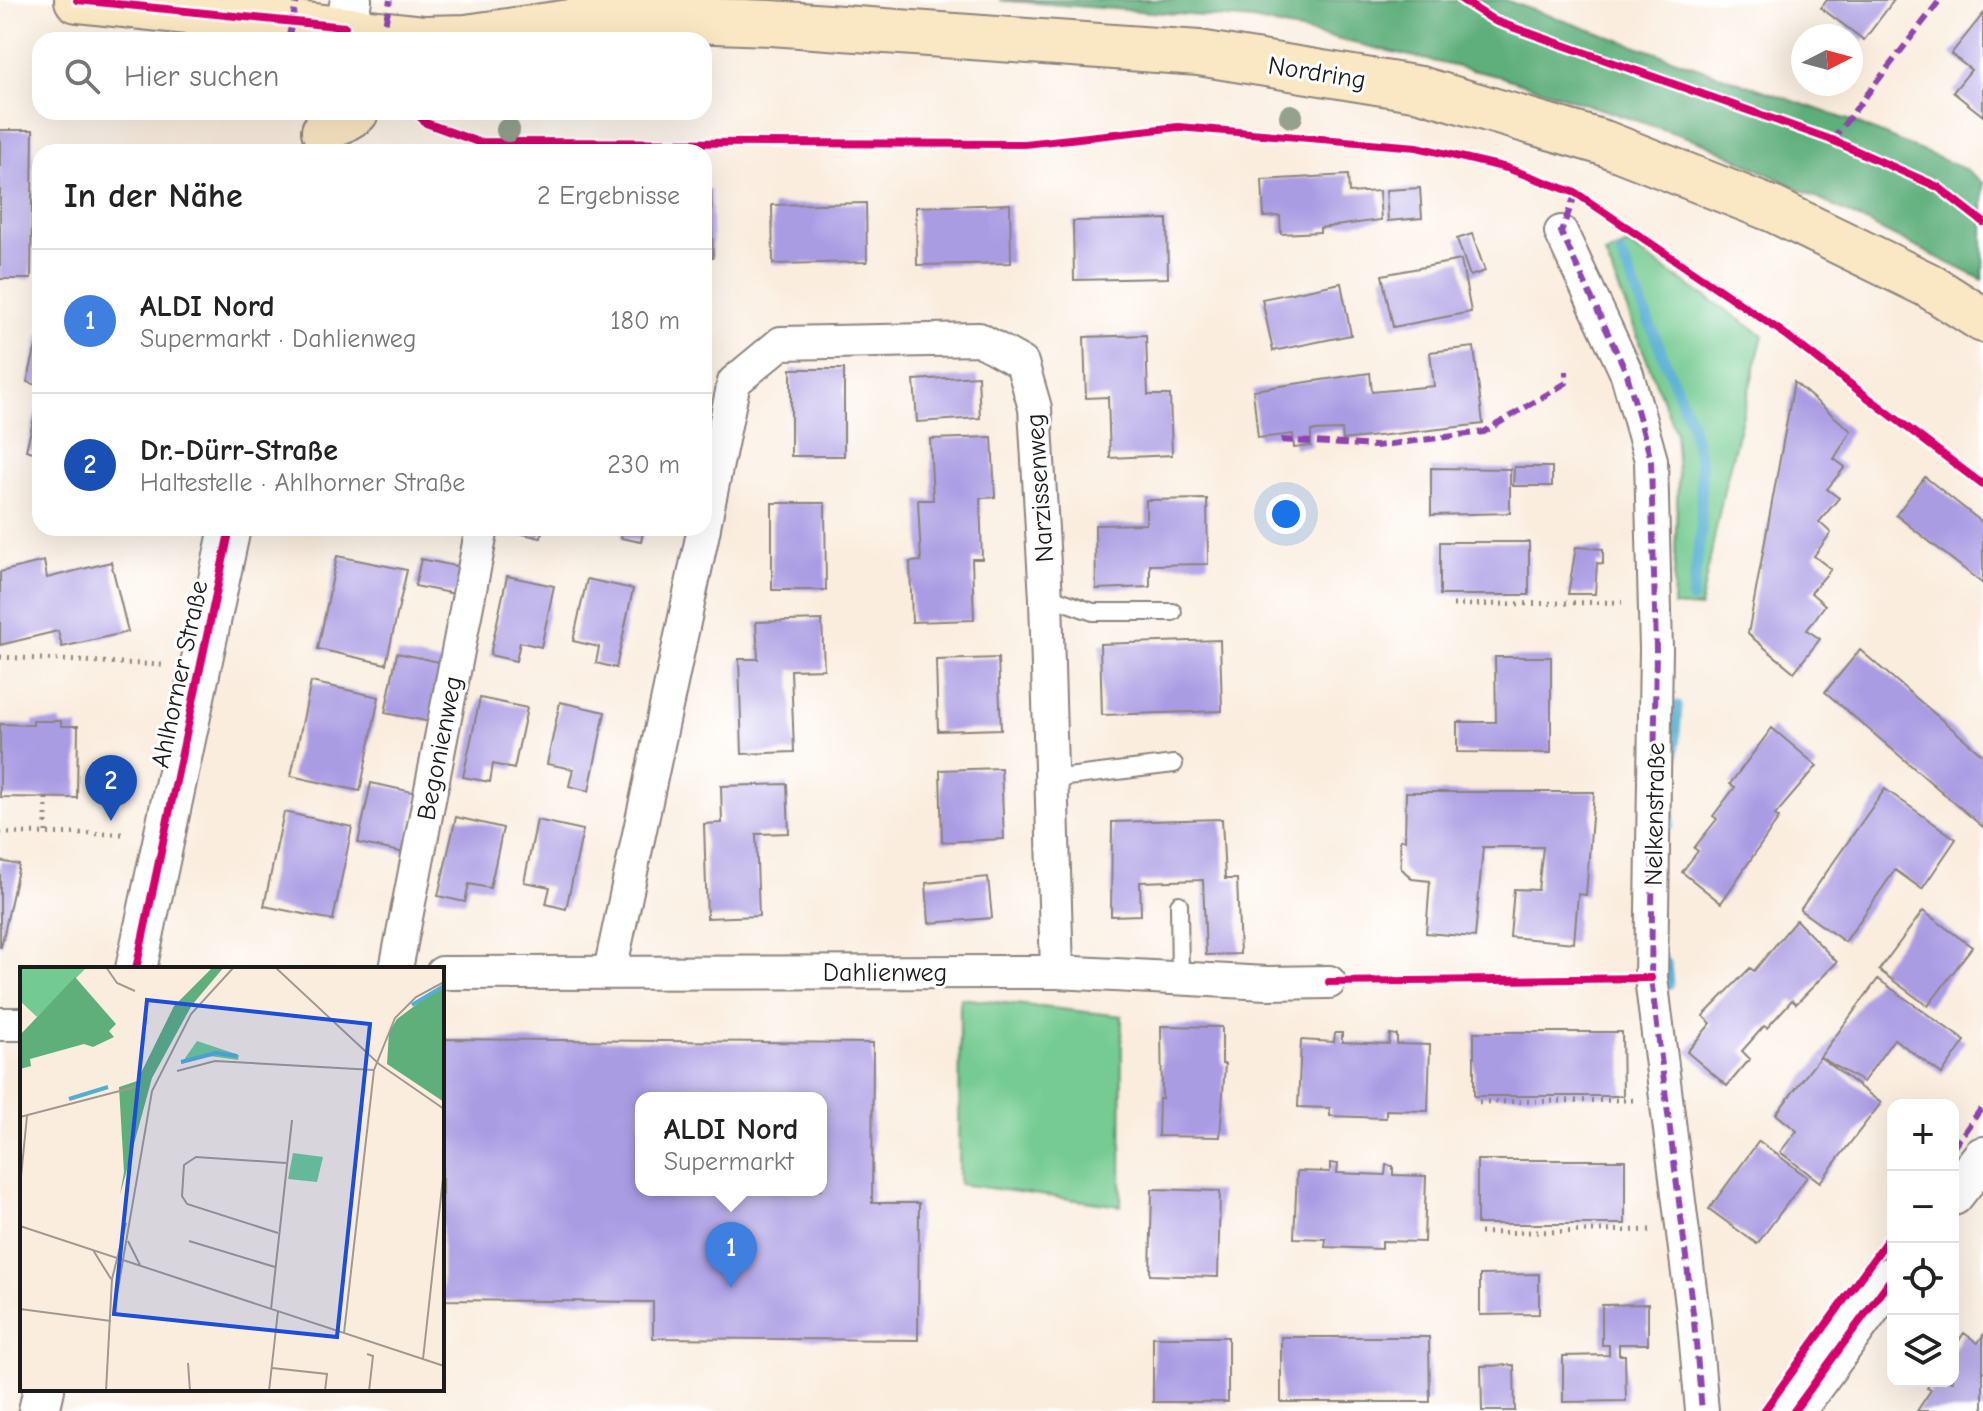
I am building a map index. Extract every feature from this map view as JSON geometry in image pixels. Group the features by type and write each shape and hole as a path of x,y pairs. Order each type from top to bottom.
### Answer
{"main road":[{"name":"Nordring","path":"77,0 346,22 395,32"},
{"name":"Nordring","path":"529,0 605,17 846,27 1199,53 1420,89 1604,143 1774,210 1928,285 1983,320"},
{"name":"Nordring","path":"510,32 605,17"}],"street":[{"name":"Nelkenstraße","path":"1561,232 1627,374 1651,460 1656,649 1651,978 1702,1411"},
{"name":"Narzissenweg","path":"712,488 734,382 781,343 979,339 1022,363 1035,408 1045,595 1057,972"},
{"name":"Ahlhorner Straße","path":"136,967 228,536"},
{"name":"Begonienweg","path":"396,967 480,536"},
{"name":"Narzissenweg","path":"610,971 702,536"},
{"name":"Dahlienweg","path":"444,973 1057,972 1180,979 1329,982"},
{"path":"1959,1187 1983,1157"},
{"path":"1794,1411 1887,1284"},
{"path":"39,1411 44,1391"}],"lane":[{"path":"1045,595 1093,612 1173,612"},
{"path":"1051,779 1174,764"},
{"path":"1179,904 1180,979"}],"path":[{"path":"1462,0 1495,21 1832,140 1938,187 1983,222"},
{"path":"1453,605 1623,602"},
{"path":"0,657 135,662 199,669"},
{"path":"46,798 46,832"},
{"path":"0,833 123,834 164,841"},
{"path":"1479,1102 1666,1098"},
{"path":"1480,1233 1627,1233 1682,1227"}],"green space":[{"path":"999,0 1505,0 1854,122 1967,170 1983,183 1983,280 1705,143 1502,77 1253,20"},
{"path":"1628,245 1763,335 1725,485 1700,608 1673,606 1678,477 1675,431 1605,254"},
{"path":"960,998 1122,1016 1121,1206 959,1184"}],"building":[{"path":"1827,0 1894,0 1864,40 1863,24 1842,24 1821,8"},
{"path":"1983,14 1983,116 1953,92 1971,70 1951,54"},
{"path":"0,130 33,130 31,279 0,279"},
{"path":"1348,175 1349,193 1379,191 1381,220 1320,228 1320,232 1281,234 1280,216 1264,217 1262,180"},
{"path":"1420,188 1422,218 1388,221 1386,190"},
{"path":"866,203 867,262 773,264 772,205"},
{"path":"1010,204 1011,263 917,265 916,207"},
{"path":"1167,219 1168,278 1074,280 1073,221"},
{"path":"1472,234 1485,271 1470,276 1457,239"},
{"path":"1461,260 1471,312 1393,327 1382,275"},
{"path":"1341,283 1351,335 1273,351 1262,299"},
{"path":"1146,335 1148,395 1170,395 1172,455 1110,458 1108,397 1086,398 1084,337"},
{"path":"1474,347 1483,424 1343,440 1342,430 1311,431 1311,446 1294,448 1293,434 1258,438 1253,390 1370,373 1372,392 1434,386 1430,352"},
{"path":"32,362 32,384 27,382"},
{"path":"791,369 844,369 844,456 791,456"},
{"path":"978,376 980,418 917,422 914,380"},
{"path":"1794,382 1851,431 1834,459 1845,467 1827,489 1839,498 1819,522 1831,533 1814,556 1831,569 1811,593 1825,605 1807,630 1820,639 1794,672 1748,634"},
{"path":"32,426 32,452 26,450"},
{"path":"992,437 995,497 980,498 982,559 972,559 974,620 912,622 910,562 921,561 918,500 933,500 930,439"},
{"path":"1514,467 1552,467 1552,486 1513,486"},
{"path":"1431,468 1510,469 1510,513 1431,515"},
{"path":"1925,477 1983,523 1983,584 1896,515"},
{"path":"1207,499 1208,564 1150,565 1150,587 1096,589 1095,525 1146,524 1146,500"},
{"path":"772,503 825,503 826,590 772,590"},
{"path":"621,536 642,536 641,542"},
{"path":"1440,542 1529,542 1529,595 1440,595"},
{"path":"1576,547 1603,549 1603,564 1597,563 1595,594 1568,594"},
{"path":"337,556 407,570 386,664 318,649"},
{"path":"421,559 465,568 460,595 415,586"},
{"path":"44,561 47,578 111,562 128,632 62,647 58,631 0,645 0,572"},
{"path":"507,576 554,586 541,647 520,642 516,661 490,655"},
{"path":"587,579 633,589 616,668 596,663 599,647 573,641"},
{"path":"822,620 824,669 791,670 794,752 742,754 739,659 758,659 756,622"},
{"path":"1220,640 1222,711 1102,715 1100,644"},
{"path":"1860,650 1983,755 1983,827 1825,692"},
{"path":"397,653 444,663 431,722 385,713"},
{"path":"1495,657 1551,657 1551,753 1457,752 1457,722 1496,722"},
{"path":"998,658 1001,729 938,731 936,660"},
{"path":"311,682 379,697 360,791 291,776"},
{"path":"480,698 527,708 514,769 493,764 490,782 463,777"},
{"path":"560,702 605,712 589,791 569,786 573,769 547,764"},
{"path":"33,721 61,721 61,726 78,726 77,798 0,797 0,724 33,725"},
{"path":"1772,728 1817,766 1775,815 1779,818 1721,903 1682,872 1698,851 1694,848 1717,819 1713,816 1735,787 1730,784"},
{"path":"1001,768 1004,839 942,842 940,770"},
{"path":"371,783 417,793 405,853 358,843"},
{"path":"787,784 789,833 756,834 759,916 707,918 704,824 722,823 721,786"},
{"path":"1885,789 1956,839 1922,889 1895,870 1845,942 1800,910"},
{"path":"1406,792 1594,792 1586,895 1578,894 1574,943 1510,937 1514,889 1538,890 1543,847 1483,847 1475,937 1426,933 1430,881 1412,879 1401,868 1400,840 1405,840"},
{"path":"284,812 352,827 333,920 264,906"},
{"path":"456,817 503,828 490,888 469,884 465,902 438,896"},
{"path":"1222,819 1225,879 1237,879 1240,954 1206,955 1203,880 1140,882 1141,915 1111,916 1112,822"},
{"path":"537,820 583,830 566,909 546,904 550,887 524,882"},
{"path":"0,861 19,865 1,947 0,947"},
{"path":"988,877 992,918 929,923 926,883"},
{"path":"1923,911 1972,947 1928,1006 1879,970"},
{"path":"1796,920 1837,962 1796,1004 1792,1000 1767,1028 1764,1026 1742,1051 1750,1059 1727,1086 1687,1052 1711,1023 1703,1016 1750,968 1754,971"},
{"path":"1878,979 1965,1041 1942,1074 1894,1039 1863,1082 1820,1057"},
{"path":"1161,1026 1222,1027 1222,1064 1225,1064 1220,1137 1158,1136 1159,1099 1162,1099"},
{"path":"1474,1032 1622,1032 1623,1096 1474,1096"},
{"path":"1335,1033 1342,1033 1342,1042 1389,1044 1390,1034 1397,1035 1397,1044 1430,1045 1428,1111 1386,1110 1386,1118 1330,1116 1330,1108 1298,1107 1301,1040 1334,1042"},
{"path":"444,1039 873,1043 872,1203 919,1203 918,1340 653,1338 653,1302 444,1300"},
{"path":"1820,1057 1881,1103 1820,1182 1780,1152 1797,1131 1776,1114"},
{"path":"1759,1141 1807,1177 1757,1244 1709,1209"},
{"path":"1477,1160 1625,1160 1625,1224 1477,1224"},
{"path":"1330,1163 1338,1164 1337,1173 1385,1175 1386,1165 1393,1166 1393,1175 1426,1176 1424,1242 1382,1241 1382,1249 1325,1247 1326,1239 1294,1238 1297,1171 1330,1172"},
{"path":"1152,1189 1220,1191 1218,1277 1150,1275"},
{"path":"1539,1274 1539,1314 1480,1315 1480,1275"},
{"path":"1648,1304 1648,1344 1619,1344 1619,1355 1625,1355 1626,1401 1563,1402 1563,1356 1609,1355 1609,1345 1602,1345 1602,1305"},
{"path":"1964,1333 1978,1343 1983,1335 1983,1411 1917,1411 1931,1390 1928,1387 1959,1387 1959,1341"},
{"path":"1153,1337 1228,1337 1228,1402 1153,1402"},
{"path":"1281,1337 1429,1337 1430,1402 1281,1402"},
{"path":"1514,1365 1515,1411 1482,1411 1481,1366"}],"waterway":[{"path":"1621,254 1692,426 1701,465 1701,529 1692,599"},
{"path":"1669,825 1677,706"},
{"path":"1666,963 1668,984"}],"marked path":[{"path":"290,32 297,0"},
{"path":"384,32 390,0"},
{"path":"1832,140 1940,0"},
{"path":"1576,193 1561,232 1627,374 1651,460 1656,649 1651,978 1694,1321 1702,1411"},
{"path":"1281,440 1376,446 1484,432 1566,383 1566,371"},
{"path":"1959,1140 1983,1106"}],"cycle path":[{"path":"77,0 345,27"},
{"path":"1462,0 1495,21 1832,140 1938,187 1983,222"},
{"path":"423,120 478,142 1025,144 1178,127 1417,147 1507,168 1576,193 1779,330 1983,485"},
{"path":"136,967 228,536"},
{"path":"1329,982 1651,978"},
{"path":"1764,1411 1887,1240"},
{"path":"1794,1411 1887,1284"}],"place":[{"name":"Dr.-Dürr-Straße","path":"111,821"},
{"name":"ALDI Nord","path":"731,1288"}]}
